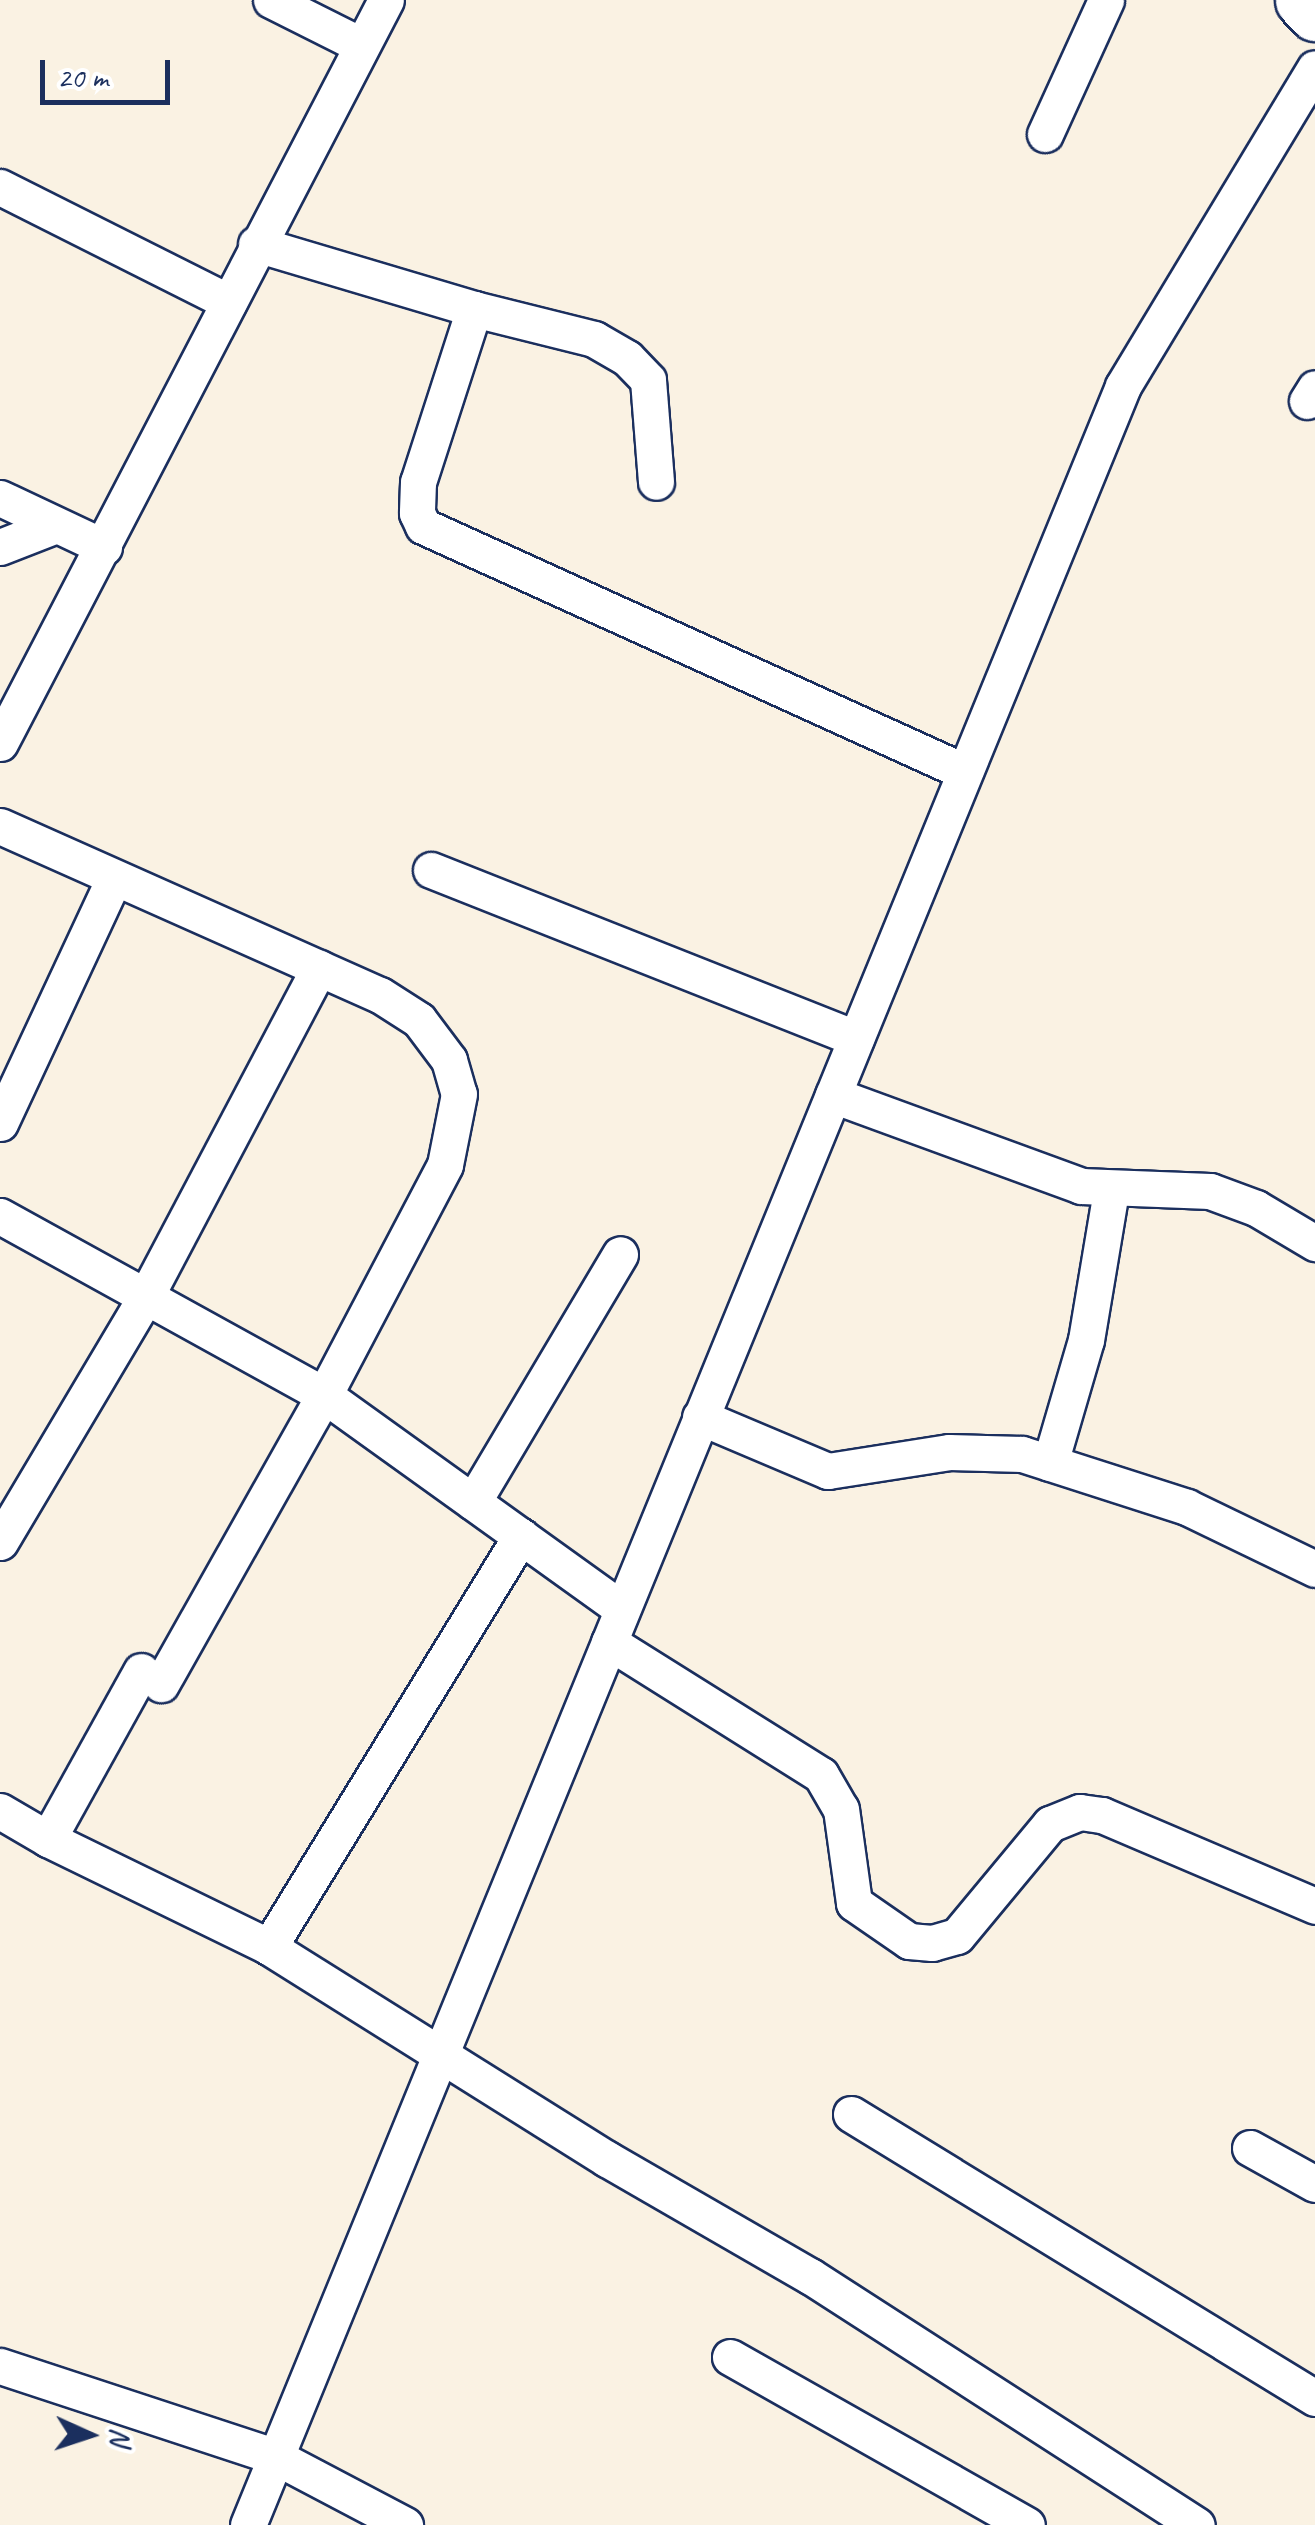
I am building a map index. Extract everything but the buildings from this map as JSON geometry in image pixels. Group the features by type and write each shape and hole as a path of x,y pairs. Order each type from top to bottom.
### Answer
{"highway":[{"path":"1303,0 1315,13"}],"street":[{"path":"272,0 360,45"},
{"path":"0,742 386,0"},
{"path":"1045,134 1106,0"},
{"path":"248,2525 1123,386 1315,68"},
{"path":"0,186 229,302"},
{"path":"256,244 474,309 594,339 627,358 648,380 655,418 656,482"},
{"path":"474,309 418,482 417,513 423,526 965,772"},
{"path":"0,498 104,547"},
{"path":"0,547 56,525"},
{"path":"0,826 380,995 419,1020 449,1060 459,1094 446,1165 324,1395 48,1839"},
{"path":"430,870 856,1038"},
{"path":"0,1123 114,879"},
{"path":"0,1542 146,1296 320,968"},
{"path":"832,1095 1081,1186 1111,1191 1210,1191 1256,1208 1315,1243"},
{"path":"1050,1463 1086,1340 1111,1191"},
{"path":"0,1216 324,1395 622,1609"},
{"path":"473,1502 620,1254"},
{"path":"700,1417 828,1471 979,1451 1022,1454 1188,1507 1315,1568"},
{"path":"269,1947 521,1536"},
{"path":"608,1642 821,1776 841,1809 854,1903 910,1941 932,1943 956,1936 1050,1824 1065,1814 1080,1812 1102,1815 1315,1906"},
{"path":"0,1811 48,1839 269,1947 607,2158 810,2276 1197,2525"},
{"path":"851,2114 1315,2398"},
{"path":"1250,2148 1315,2184"},
{"path":"730,2357 1027,2525"},
{"path":"0,2366 276,2457 405,2525"}]}
